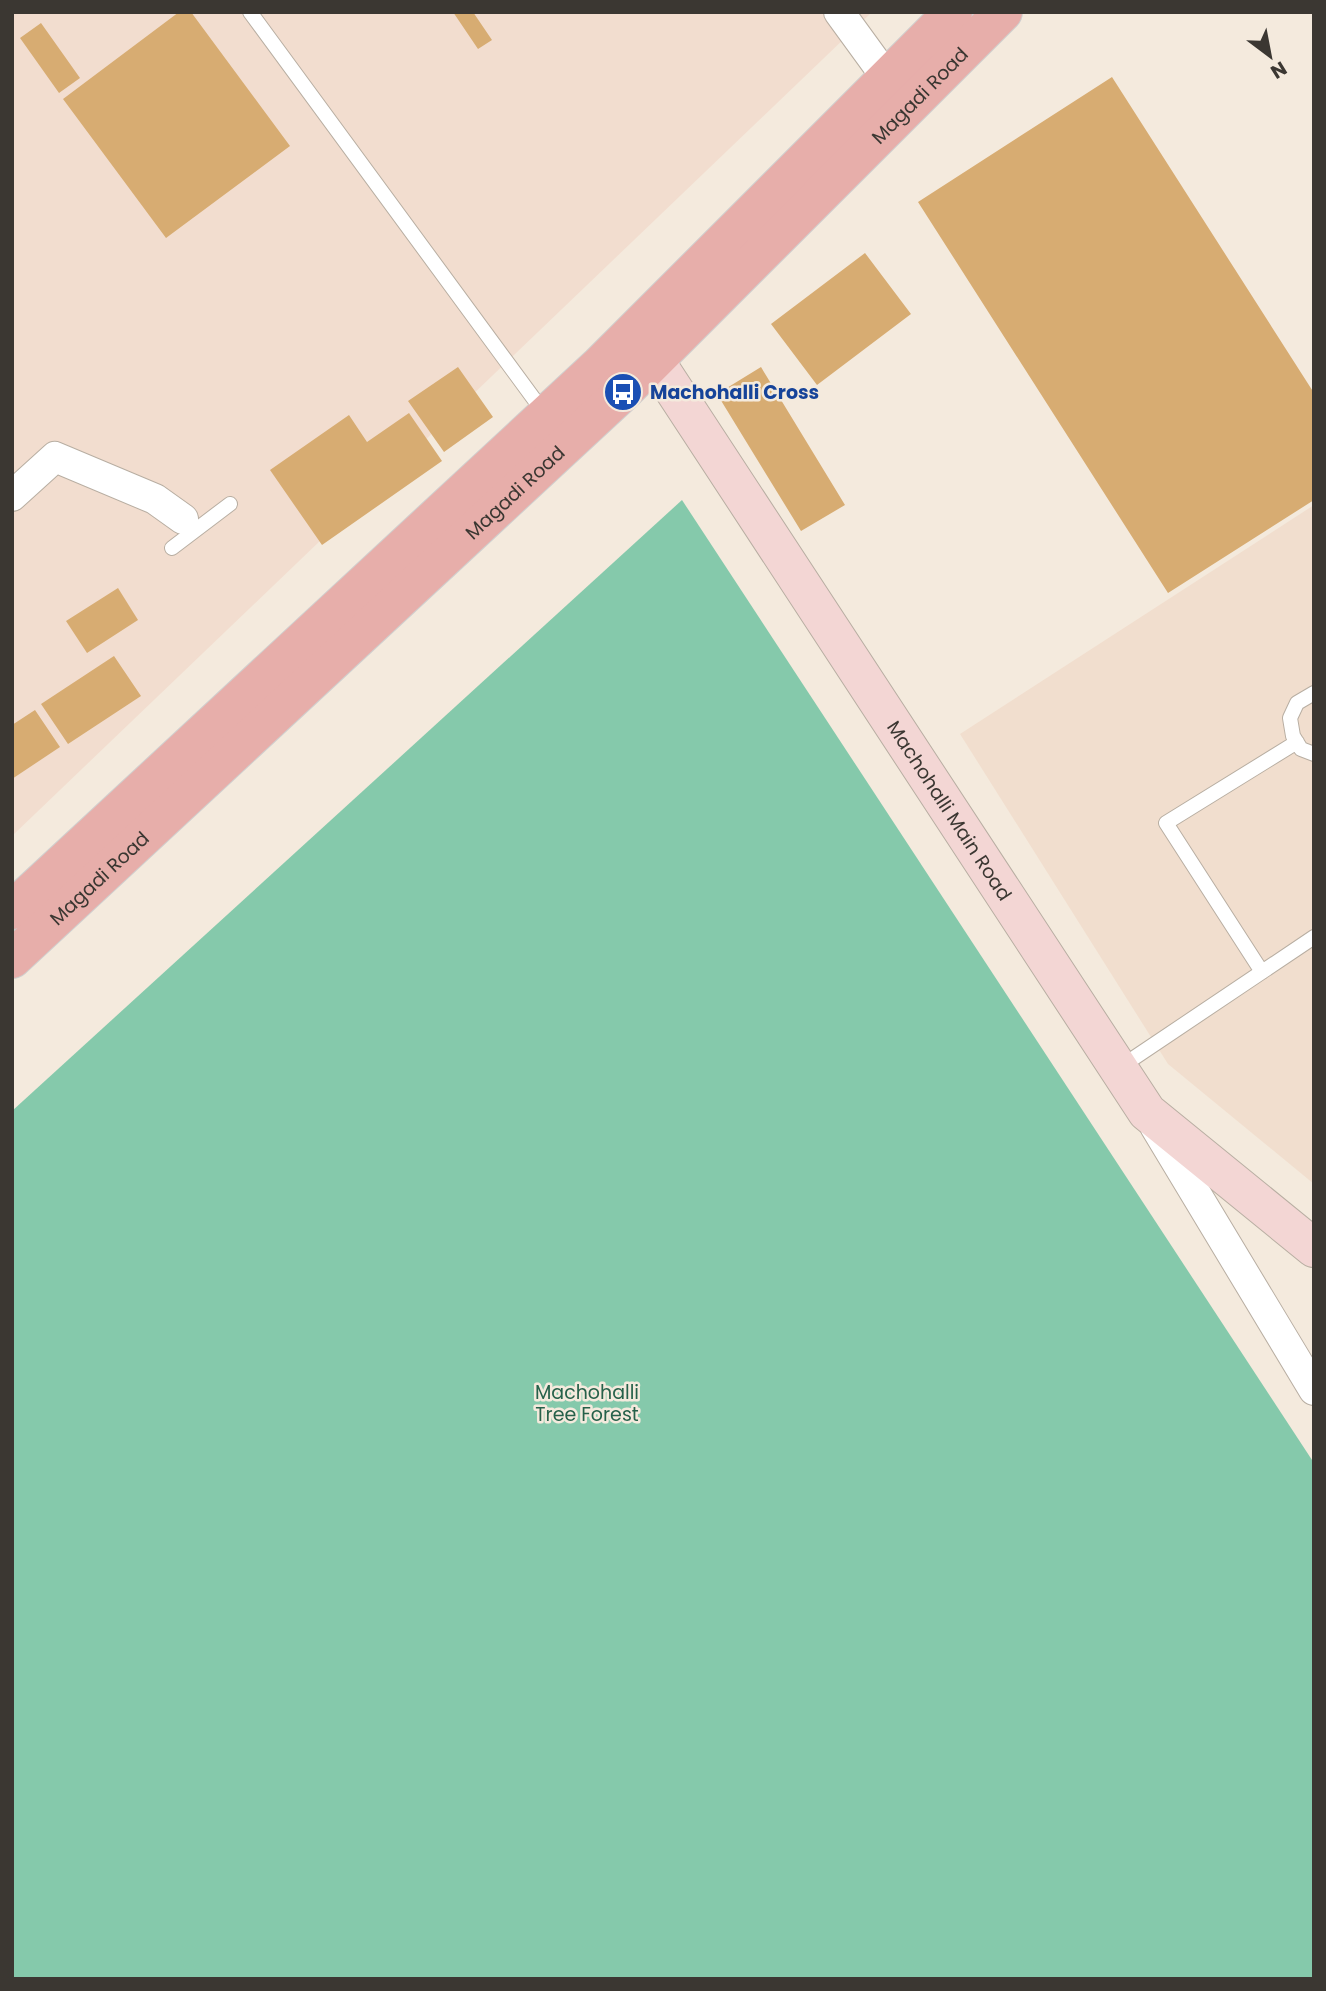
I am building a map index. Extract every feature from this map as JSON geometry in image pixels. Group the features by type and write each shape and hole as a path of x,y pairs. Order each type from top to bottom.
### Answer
{"main road":[{"name":"Magadi Road","path":"12,910 546,415 643,347 887,78 953,12"},
{"name":"Magadi Road","path":"12,959 643,347 1003,12"}],"street":[{"path":"839,12 887,78"},
{"name":"Machohalli Main Road","path":"643,347 1147,1112 1314,1248"},
{"path":"12,496 55,457 155,499 188,527"},
{"path":"1147,1112 1314,1390"}],"lane":[{"path":"250,12 546,415"},
{"path":"172,548 188,527 230,504"},
{"path":"1314,693 1297,703 1290,719 1293,736 1301,749 1314,754"},
{"path":"1262,972 1166,823 1297,742"},
{"path":"1118,1068 1314,937"}],"shaded area":[{"path":"12,12 872,12 12,836"},
{"path":"1314,505 1314,1184 1168,1064 960,734"}],"green space":[{"name":"Machohalli Tree Forest","path":"682,500 1314,1463 1314,1979 12,1979 12,1111"}],"building":[{"path":"179,12 191,12 290,146 166,238 63,99"},
{"path":"453,12 473,12 492,40 478,49"},
{"path":"41,23 80,78 59,93 20,38"},
{"path":"1112,77 1314,393 1314,500 1168,593 918,202"},
{"path":"865,253 911,314 817,385 771,324"},
{"path":"458,367 493,417 444,452 408,401"},
{"path":"761,367 845,505 801,531 717,394"},
{"path":"409,413 442,461 322,545 270,470 349,415 367,442"},
{"path":"118,588 138,620 87,653 66,621"},
{"path":"114,656 141,696 68,744 41,704"},
{"path":"35,710 60,747 12,779 12,725"}],"place":[{"name":"Machohalli Cross","path":"623,392"}]}
